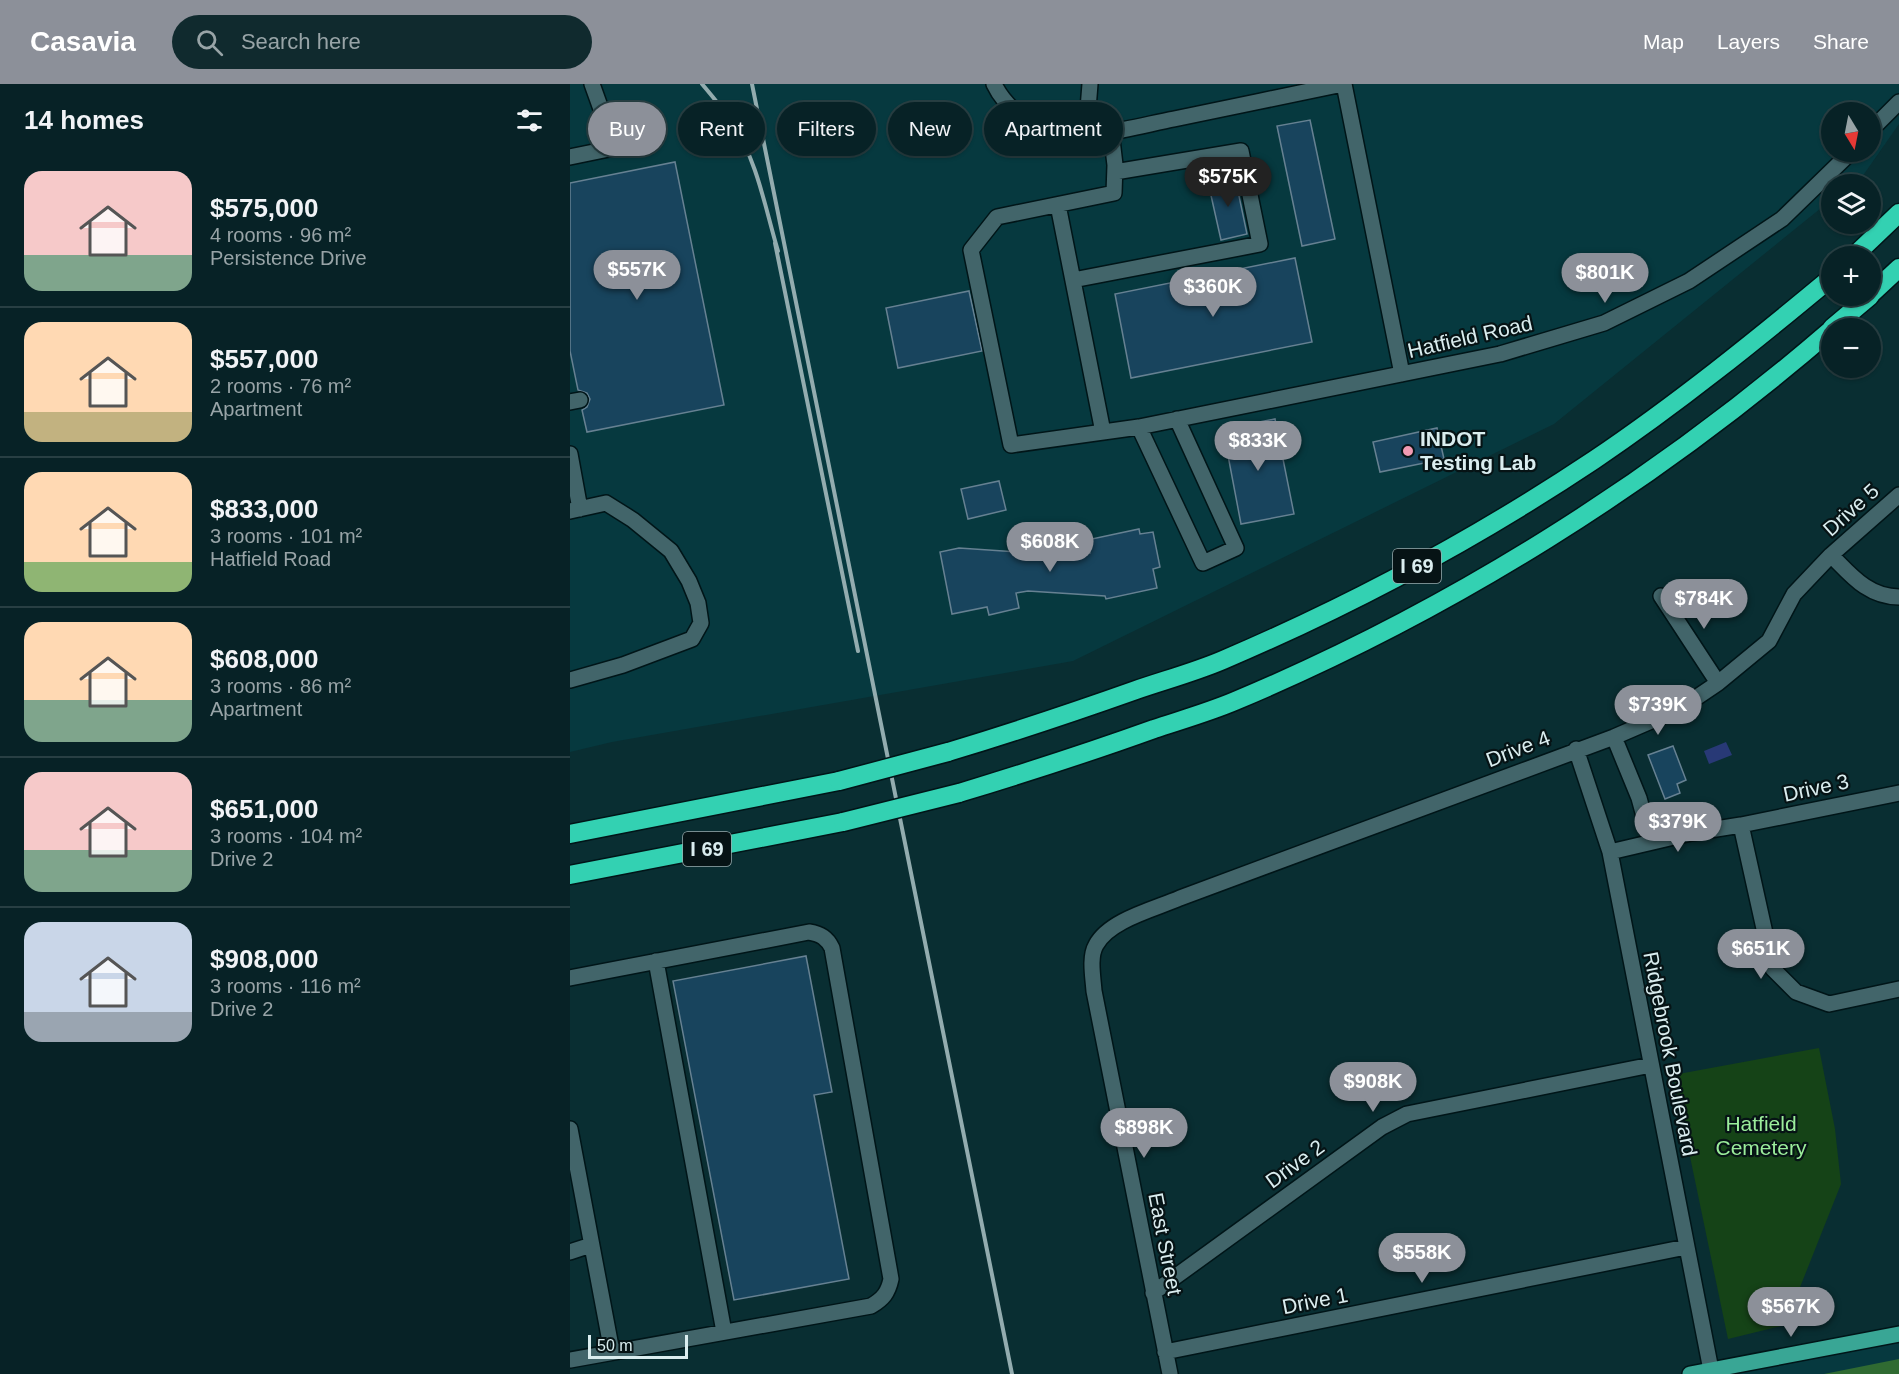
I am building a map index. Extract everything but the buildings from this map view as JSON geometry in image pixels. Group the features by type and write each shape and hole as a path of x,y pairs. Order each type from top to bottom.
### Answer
{"highway":[{"path":"1864,246 1899,213"},
{"name":"I 69","path":"1881,285 1899,268"},
{"name":"I 69","path":"570,834 839,781 948,752 1040,724 1221,661 1320,616 1406,573 1500,518 1594,459 1747,347 1821,286"},
{"name":"I 69","path":"1844,318 1858,306"},
{"name":"I 69","path":"570,875 843,822 959,793 1044,767 1233,702 1424,611 1523,553 1616,494 1701,435 1821,338"}],"main road":[{"path":"1690,1374 1899,1334"}],"street":[{"path":"592,84 598,102"},
{"path":"994,84 1007,102"},
{"path":"1089,102 1090,84"},
{"path":"1123,128 1295,89 1344,84 1402,374"},
{"path":"1881,121 1899,102"},
{"path":"1073,280 1260,244 1241,151 1115,172"},
{"path":"570,157 588,153"},
{"path":"1103,432 1058,205 1114,193 1113,156"},
{"name":"Hatfield Road","path":"1058,205 997,217 971,250 1011,445 1139,427 1500,354 1604,323 1689,281 1782,219 1841,162"},
{"path":"1139,427 1203,563 1236,548 1177,419"},
{"path":"570,454 575,510 606,503 633,520 671,551 699,603 701,623 692,639 623,665 570,680"},
{"name":"Drive 5","path":"1831,555 1899,495"},
{"path":"1831,555 1862,586 1892,597 1899,597"},
{"name":"Drive 4","path":"1095,945 1114,925 1180,898 1576,749 1614,737 1682,708 1718,682 1768,640 1794,594 1831,555"},
{"path":"1661,596 1718,682"},
{"path":"1614,737 1634,784 1649,834"},
{"name":"Ridgebrook Boulevard","path":"1576,749 1610,852 1711,1370"},
{"name":"Drive 3","path":"1610,852 1649,834 1690,833 1741,825 1899,792"},
{"path":"1741,825 1773,969 1796,992 1829,1004 1899,989"},
{"path":"570,978 809,932 820,934 828,940 834,960 891,1279 888,1291 881,1300 871,1306 570,1360"},
{"name":"East Street","path":"1095,945 1092,968 1094,991 1170,1374"},
{"path":"656,962 724,1332"},
{"name":"Drive 2","path":"1154,1293 1382,1127 1407,1114 1651,1065"},
{"path":"570,1129 612,1352"},
{"path":"570,1252 591,1245"},
{"name":"Drive 1","path":"1165,1352 1686,1247"}],"shaded area":[{"path":"570,84 1899,84 1899,124 1881,150 1881,102 1821,102 1821,162 1872,162 1864,174 1821,174 1821,208 1554,424 1073,661 612,742 570,752"},
{"path":"1899,1339 1899,1374 1731,1374"}],"green space":[{"name":"Hatfield Cemetery","path":"1819,1048 1835,1129 1841,1184 1785,1325 1728,1339 1673,1075"},
{"path":"1899,1359 1899,1374 1824,1374"}],"water":[{"path":"1726,742 1732,755 1709,764 1704,751"}],"railway":[{"path":"702,84 733,124 749,154 778,251"},
{"path":"752,84 1012,1374"},
{"path":"775,243 858,651"}],"place":[{"name":"INDOT Testing Lab","path":"1408,451"}]}
